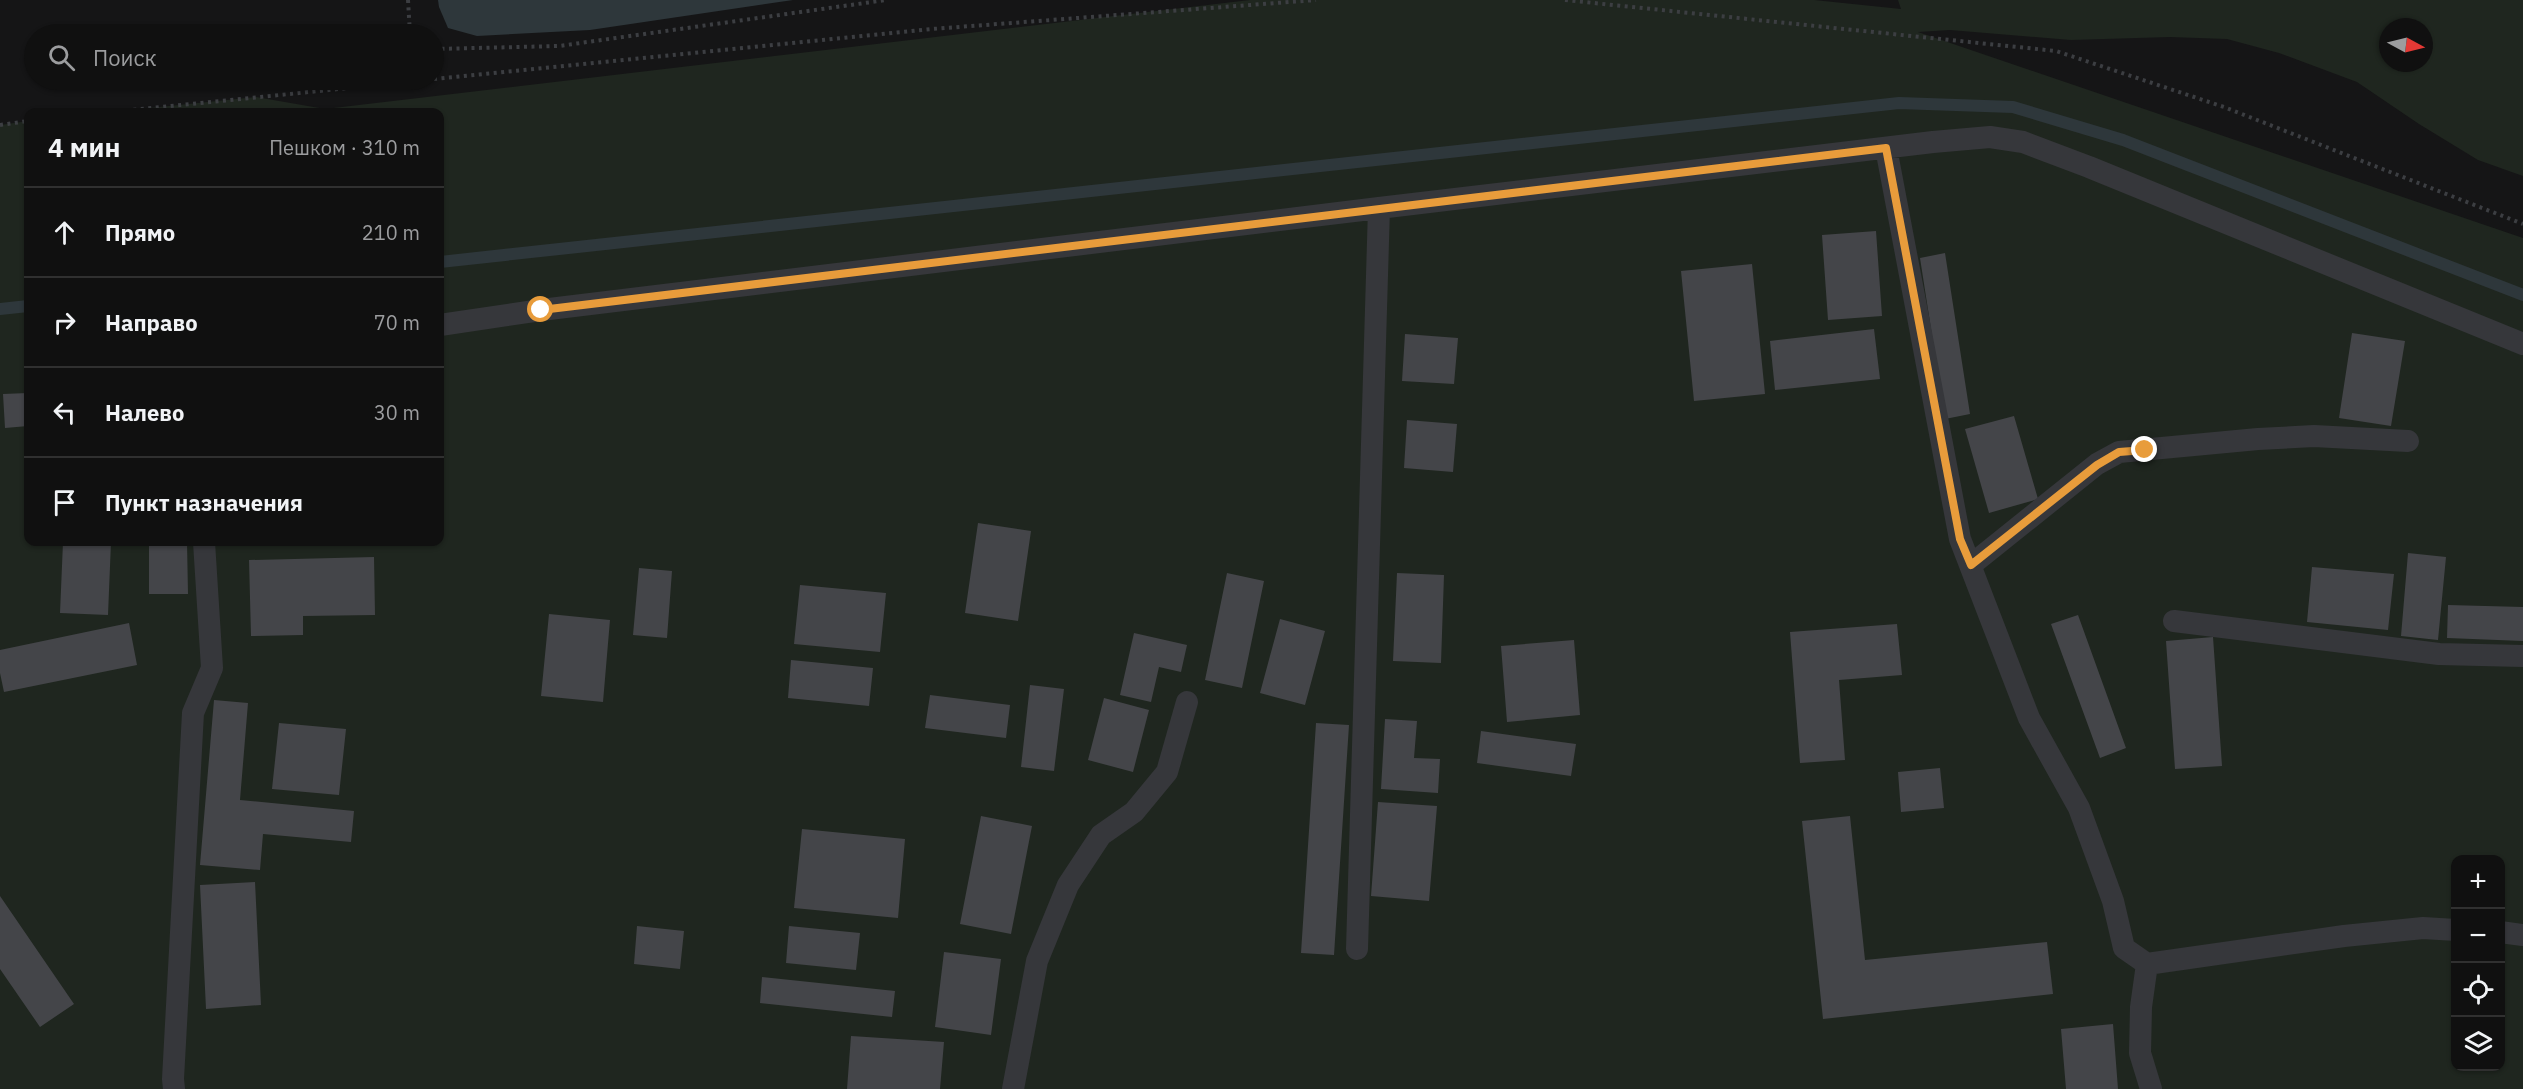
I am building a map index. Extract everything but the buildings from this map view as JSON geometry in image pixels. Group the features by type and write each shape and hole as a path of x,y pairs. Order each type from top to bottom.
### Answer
{"lane":[{"path":"444,324 541,310 1379,208 1886,148 1990,138 2023,142 2523,344"},
{"path":"1886,148 1960,539 2029,718 2079,808 2113,901 2124,948 2147,964 2344,936 2423,928 2451,930"},
{"path":"1357,949 1379,208"},
{"path":"1971,565 2090,470 2119,452 2258,438 2314,436 2408,441"},
{"path":"174,1089 193,713 212,668 204,546"},
{"path":"2174,621 2439,654 2523,656"},
{"path":"1013,1089 1037,961 1068,885 1101,836 1134,812 1167,772 1187,702"},
{"path":"2505,933 2523,935"},
{"path":"2147,964 2141,1007 2140,1053 2151,1089"}],"path":[{"path":"408,0 409,24"},
{"path":"444,49 559,46 886,0"},
{"path":"444,78 932,29 1316,0"},
{"path":"1565,0 2056,51 2224,106 2523,224"},
{"path":"151,108 329,90"},
{"path":"0,124 24,122"}],"shaded area":[{"path":"438,0 793,0 590,30 477,36 448,28"},
{"path":"1250,0 1814,0 1901,9 1898,0 2523,0 2523,176 2478,160 2357,82 2279,53 2227,39 2170,37 2071,40 1950,30 1918,32 2523,238 2523,1089 0,1089 0,125 24,122 24,546 444,546 444,108 333,108"},
{"path":"256,97 319,108 150,108"}],"waterway":[{"path":"444,262 1899,103 2013,107 2123,140 2523,295"},
{"path":"0,309 24,306"}],"route":[{"path":"541,310 1886,148 1960,539 1971,565 2097,465 2119,452 2145,450"}]}
